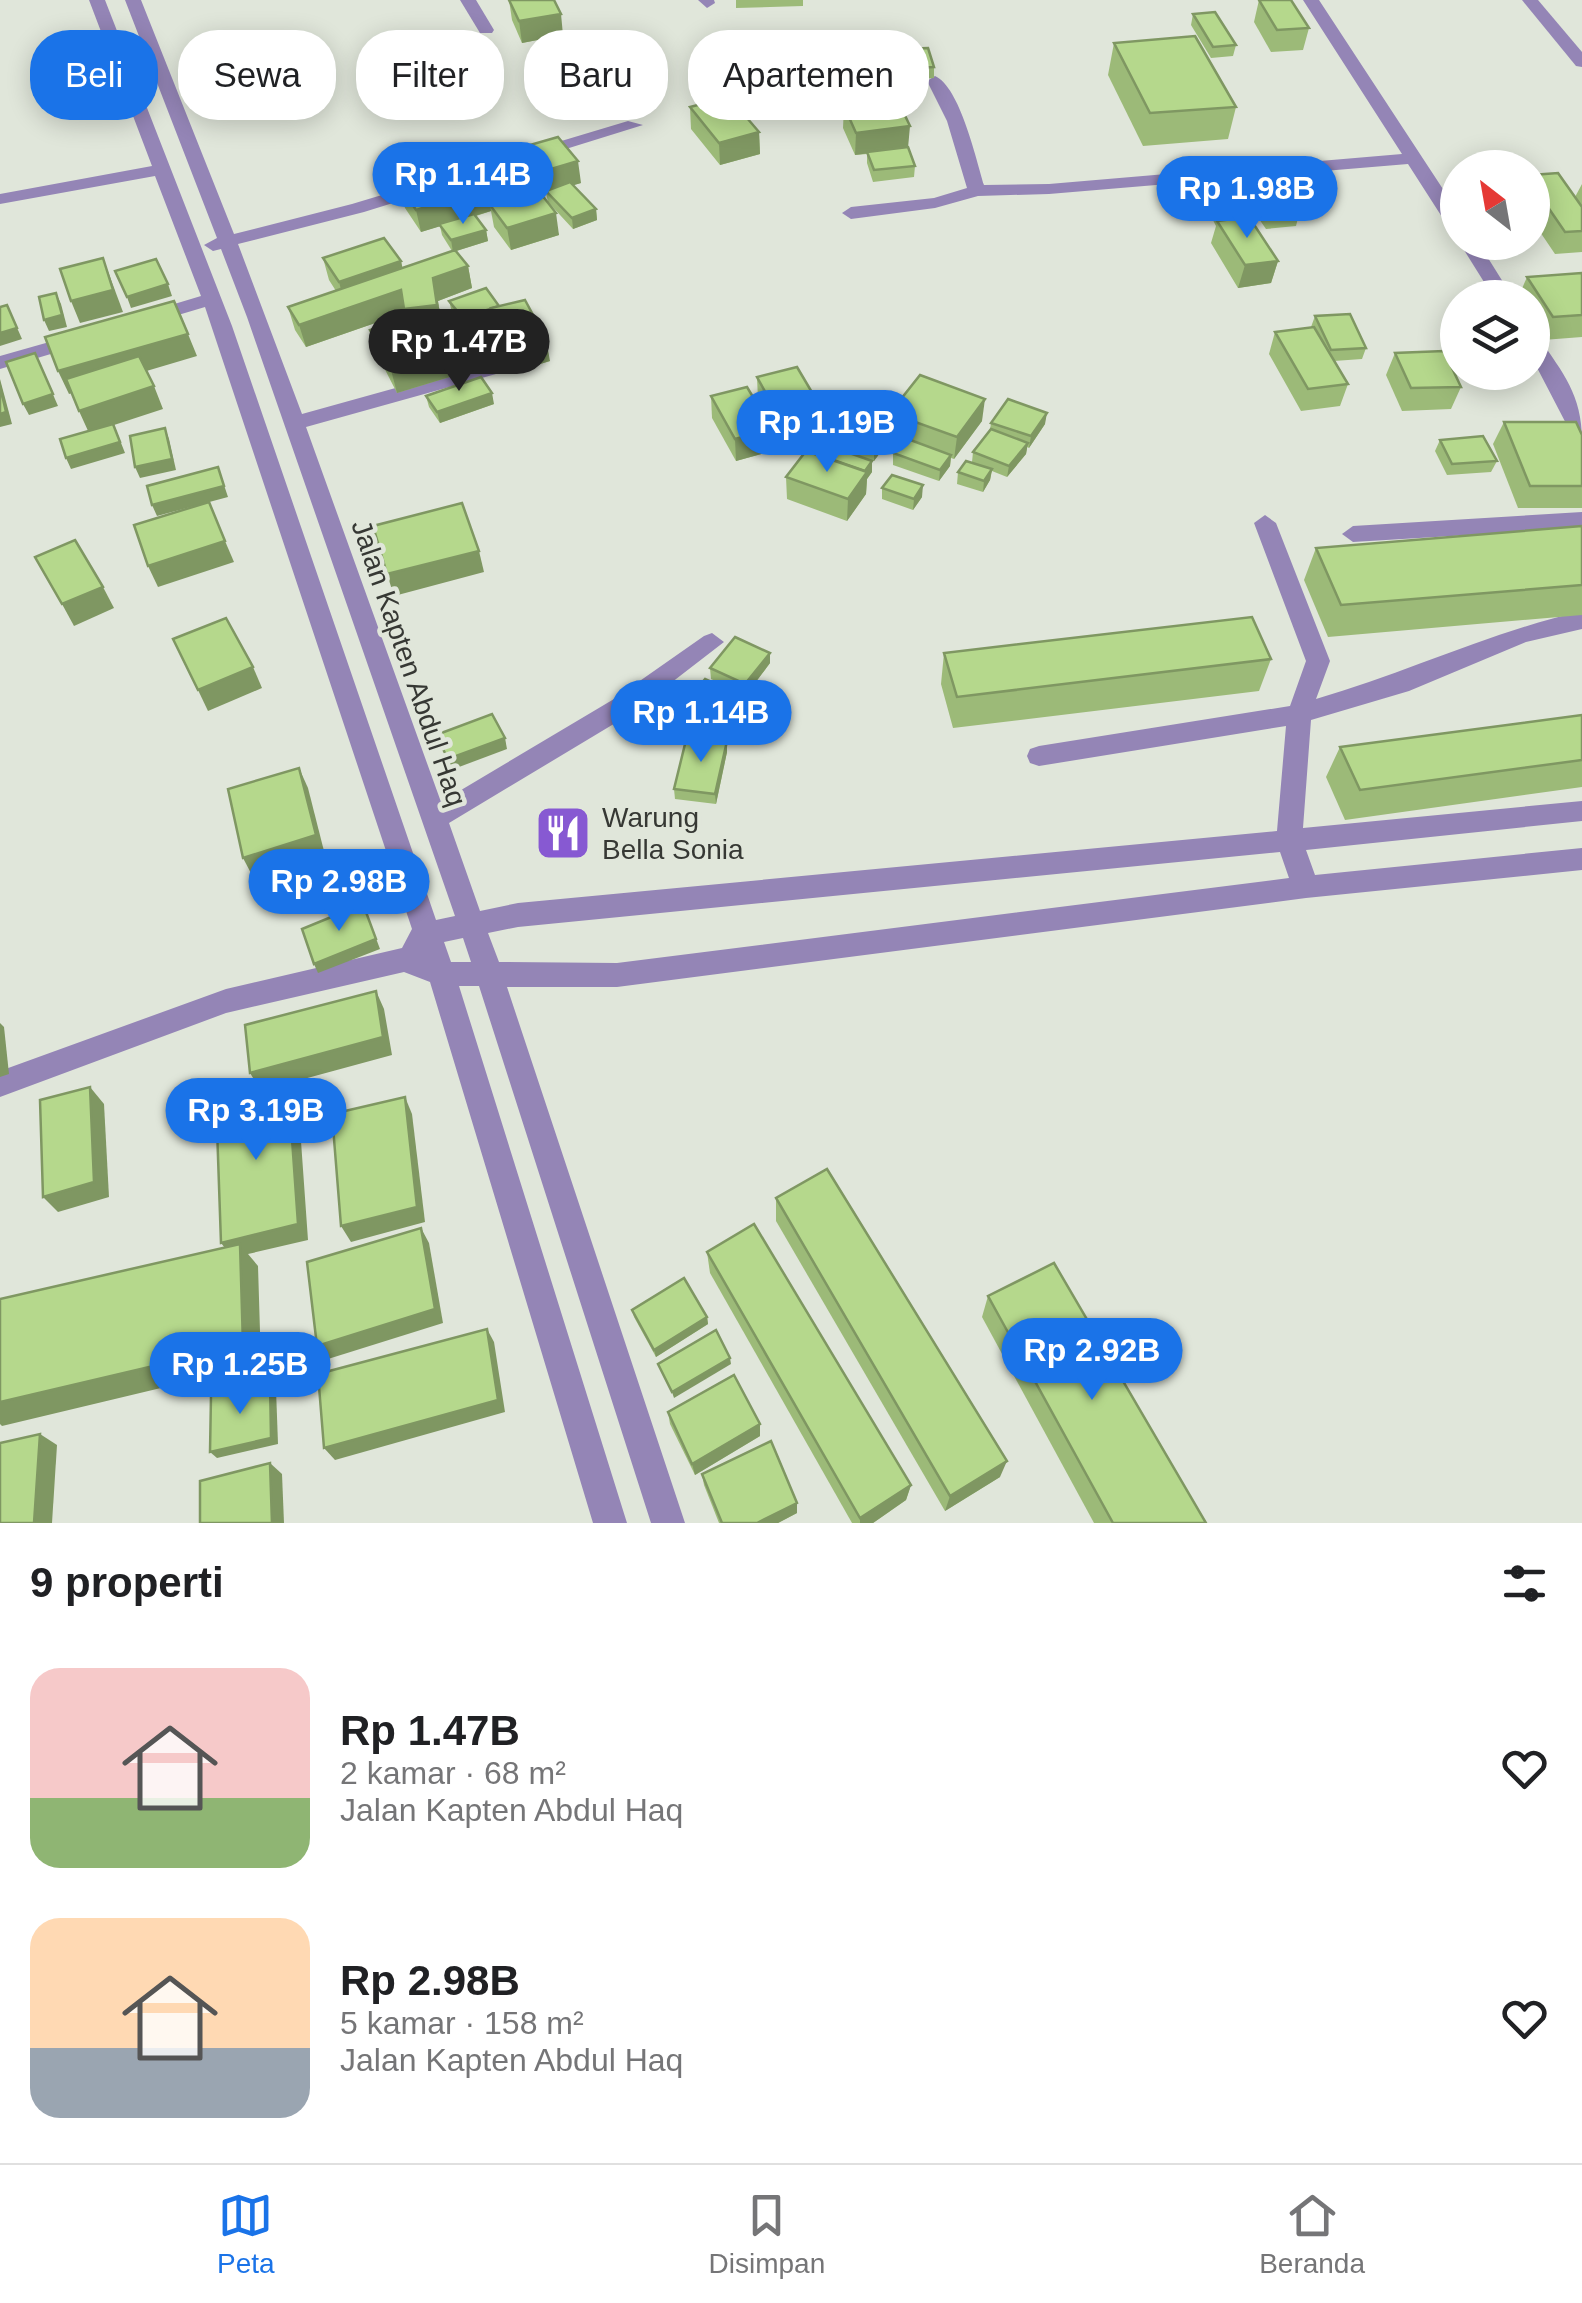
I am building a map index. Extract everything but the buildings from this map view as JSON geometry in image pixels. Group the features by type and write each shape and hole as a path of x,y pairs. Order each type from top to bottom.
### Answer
{"street":[{"path":"96,0 194,250 425,934 442,974 610,1523"},
{"name":"Jalan Kapten Abdul Haq","path":"133,0 294,423 432,820 490,974 668,1523"},
{"path":"468,0 486,30"},
{"path":"1311,0 1440,200"},
{"path":"1530,0 1582,62"},
{"path":"935,82 956,121 976,192"},
{"path":"194,250 358,208 634,125"},
{"path":"851,213 935,204 976,192 1412,158"},
{"path":"0,198 163,169"},
{"path":"0,363 211,299"},
{"path":"294,423 490,369"},
{"path":"1550,369 1582,433"},
{"path":"1559,383 1582,388"},
{"path":"1352,534 1582,520"},
{"path":"1265,523 1318,661 1299,714 1289,840 1306,887"},
{"path":"307,580 346,570"},
{"path":"1040,756 1299,714 1400,684 1520,634 1582,620"},
{"path":"432,820 623,706 712,642"},
{"path":"404,960 425,934 518,915 621,908 1582,811"},
{"path":"0,1084 226,1001 404,960 442,974 617,975 1306,887 1582,859"}],"place":[{"name":"Warung Bella Sonia","path":"563,833"}]}
